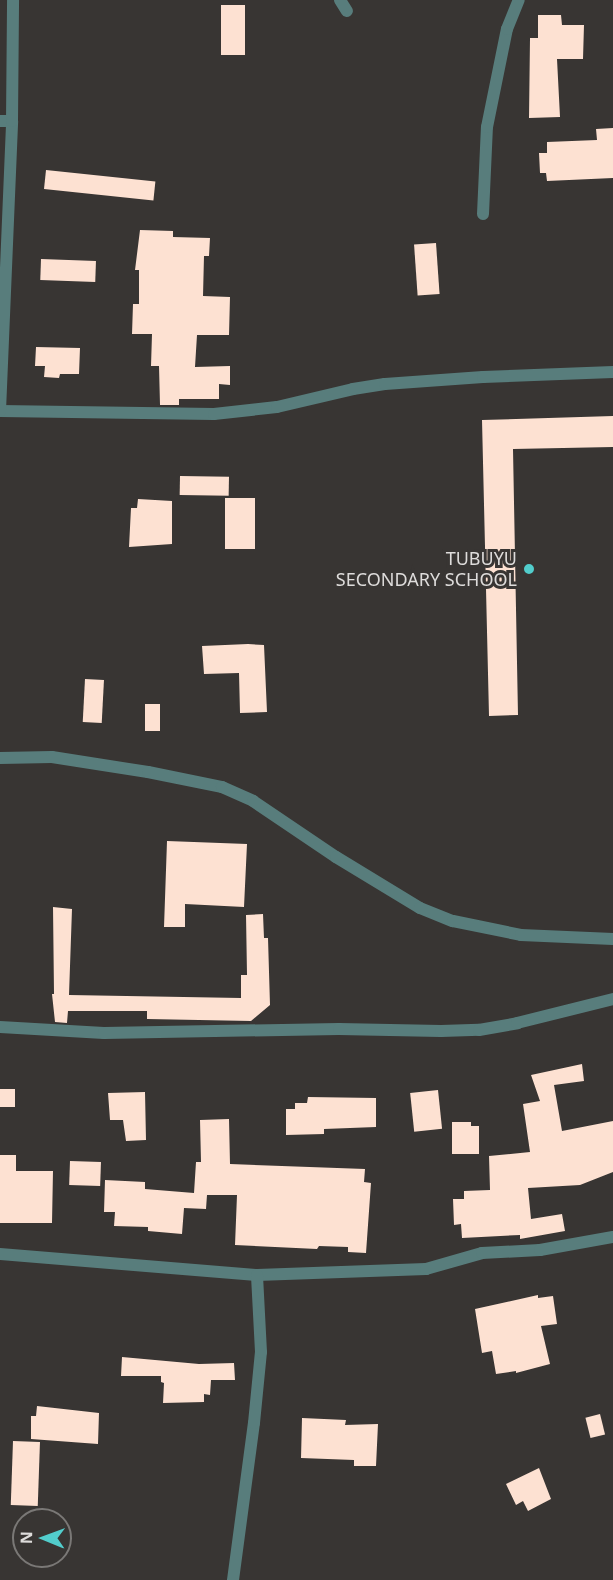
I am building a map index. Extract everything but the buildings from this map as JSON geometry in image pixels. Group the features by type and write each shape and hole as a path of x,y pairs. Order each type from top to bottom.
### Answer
{"street":[{"path":"13,0 6,121 0,411 214,414 277,407 352,389 385,384 483,377 613,372"},
{"path":"483,214 487,127 507,29 519,0"},
{"path":"0,758 52,757 148,772 222,787 253,801 336,857 420,908 453,921 521,935 613,939"},
{"path":"0,1027 104,1033 339,1029 479,1030 613,999"},
{"path":"0,1254 257,1275 426,1269 482,1253 540,1250 613,1237"},
{"path":"233,1580 260,1362 257,1275"}],"place":[{"name":"TUBUYU SECONDARY SCHOOL","path":"529,569"}]}
